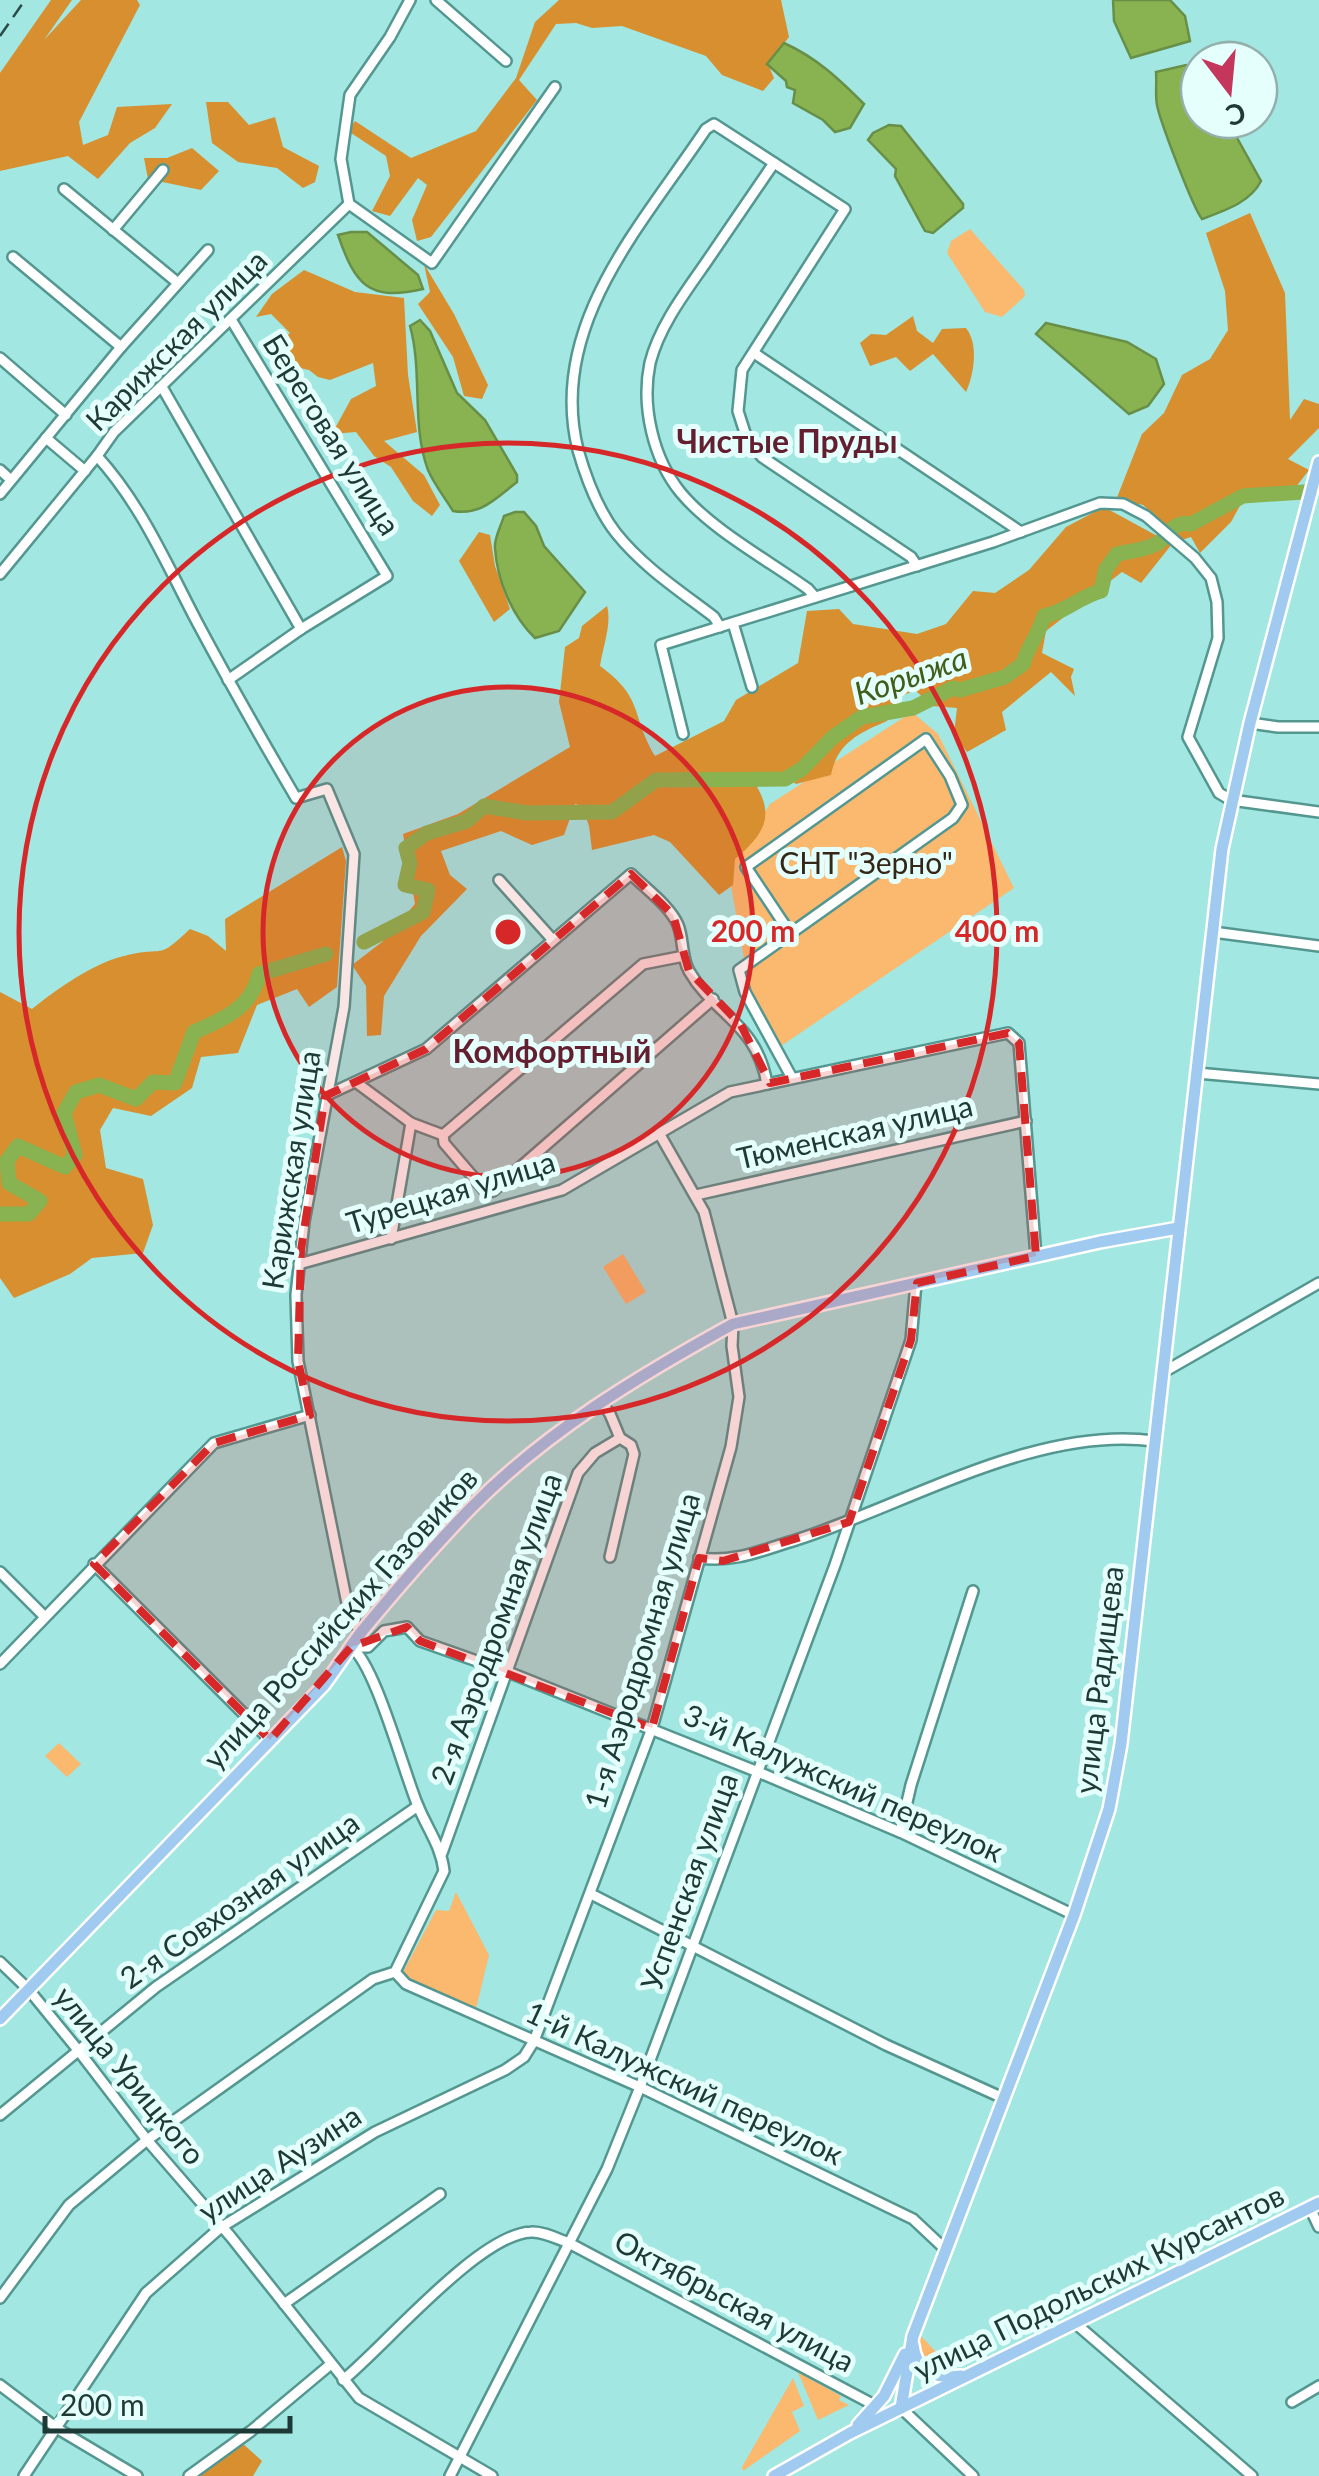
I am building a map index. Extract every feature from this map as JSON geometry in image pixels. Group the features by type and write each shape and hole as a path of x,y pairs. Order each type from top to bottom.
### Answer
{"main road":[{"name":"улица Радищева","path":"901,2408 913,2336 1106,1823 1115,1778 1213,932 1232,800 1319,462"},
{"name":"улица Российских Газовиков","path":"0,2019 323,1686 361,1633 470,1510 508,1473 602,1404 681,1352 733,1324 1178,1228"},
{"name":"улица Подольских Курсантов","path":"850,2432 1314,2206"},
{"path":"774,2476 850,2432 876,2406 890,2386 913,2336"},
{"path":"913,2336 914,2354 924,2370 948,2377 972,2373"}],"street":[{"path":"410,0 350,95 340,159 349,204 432,263 555,88"},
{"path":"436,0 506,61"},
{"path":"720,627 714,617 644,564 615,532 583,469 574,432 572,394 575,358 599,290 706,129 714,124 845,209 742,370 738,411 746,436 762,457 911,557 917,566"},
{"path":"774,163 675,308 660,339 647,384 650,420 667,474 683,496 815,597"},
{"path":"113,230 164,170"},
{"path":"64,189 178,284"},
{"name":"Карижская улица","path":"349,204 114,432 97,456 136,507 296,798 327,789 354,854 344,1007 325,1096 296,1295 298,1361 348,1613 361,1633"},
{"path":"0,494 208,250"},
{"path":"12,257 121,348"},
{"name":"Береговая улица","path":"232,321 387,576 302,629"},
{"path":"754,352 1021,532"},
{"path":"0,358 66,415"},
{"path":"162,387 302,629 228,680"},
{"path":"46,438 84,471"},
{"path":"0,574 97,456"},
{"path":"0,470 12,480"},
{"path":"684,734 661,645 917,566 1100,503 1123,504 1146,516 1195,558 1211,578 1217,602 1218,638 1188,737 1219,793 1232,800 1319,812"},
{"path":"733,623 752,687"},
{"path":"1250,723 1278,728 1319,727"},
{"path":"790,934 746,866 926,738 962,804 952,818 790,934 739,970 745,992 792,1078"},
{"path":"325,1096 426,1049 631,874 673,916 680,928 689,971 741,1026 760,1059 767,1084"},
{"path":"500,880 552,939"},
{"path":"1213,932 1319,946"},
{"path":"443,1134 642,964 684,956"},
{"path":"443,1134 444,1143 486,1192 493,1190 713,999"},
{"name":"Турецкая улица","path":"299,1264 562,1190 730,1092 1008,1033 1019,1042 1026,1120"},
{"path":"1197,1073 1319,1084"},
{"path":"357,1083 411,1123 443,1134"},
{"path":"1026,1120 1036,1256"},
{"name":"Тюменская улица","path":"696,1195 1026,1120"},
{"path":"391,1239 411,1123"},
{"name":"1-я Аэродромная улица","path":"534,2041 652,1728 731,1447 739,1397 733,1324 704,1212 659,1134"},
{"name":"Успенская улица","path":"450,2476 607,2169 640,2086 849,1522 911,1340 916,1284"},
{"path":"1162,1373 1319,1284"},
{"path":"602,1404 620,1438 631,1445 634,1454 610,1557"},
{"path":"0,1664 214,1444 310,1415"},
{"name":"2-я Аэродромная улица","path":"395,1972 444,1871 442,1852 578,1473 595,1453 620,1438"},
{"path":"699,1558 723,1561 849,1522 960,1477 1051,1448 1098,1438 1154,1441"},
{"path":"94,1564 270,1740"},
{"path":"0,1572 44,1616"},
{"path":"900,1832 972,1592"},
{"name":"3-й Калужский переулок","path":"351,1647 368,1646 384,1632 407,1627 420,1641 758,1772 900,1832 1074,1915"},
{"path":"351,1647 358,1652 371,1678 418,1806 442,1852"},
{"name":"2-я Совхозная улица","path":"0,2115 156,1987 418,1806"},
{"path":"591,1894 886,2046 1004,2098"},
{"name":"улица Урицкого","path":"0,1962 29,1990 359,2398 492,2476"},
{"path":"0,2298 69,2204 147,2140 372,1980 395,1972"},
{"name":"1-й Калужский переулок","path":"395,1972 406,1984 640,2086 913,2219 946,2250"},
{"name":"улица Аузина","path":"24,2476 146,2293 220,2228 375,2132 504,2070 524,2056 534,2041"},
{"path":"284,2304 440,2194"},
{"path":"1314,2206 1319,2227"},
{"name":"Октябрьская улица","path":"343,2380 412,2312 502,2240 533,2231 568,2243 876,2406"},
{"path":"1075,2323 1252,2476"},
{"path":"189,2476 251,2432 331,2364"},
{"path":"0,2385 58,2429 136,2476"},
{"path":"1292,2402 1319,2386"},
{"path":"901,2408 973,2476"},
{"path":"107,2476 114,2462"}],"highlighted area":[{"path":"631,874 673,915 689,971 741,1025 770,1083 991,1034 1008,1033 1019,1043 1036,1256 917,1283 911,1340 849,1522 723,1561 699,1558 652,1728 420,1641 407,1627 351,1647 270,1740 94,1564 214,1443 310,1415 298,1361 301,1250 325,1096 426,1049"}],"green space":[{"path":"970,229 1024,290 1025,296 1002,317 985,312 947,253 951,241"},
{"name":"СНТ \"Зерно\"","path":"912,712 938,734 1014,888 778,1048 749,987 728,869 770,804"},
{"path":"623,1254 646,1292 626,1304 603,1267"},
{"path":"59,1743 81,1764 67,1777 45,1756"},
{"path":"456,1892 489,1955 476,2009 406,1978 403,1972 436,1910 449,1911"},
{"path":"920,2335 953,2370 939,2372 921,2361 917,2342"},
{"path":"798,2372 841,2396 839,2400 849,2405 818,2420"},
{"path":"793,2378 804,2406 792,2412 800,2431 743,2471 742,2467"}],"shaded area":[{"path":"51,0 72,0 44,40 81,0 137,0 140,5 79,122 83,145 108,135 117,107 172,104 155,128 130,143 98,179 68,156 0,171 0,73"},
{"path":"559,0 781,0 789,37 768,64 774,78 763,91 722,75 706,56 622,26 556,24 519,80 537,100 431,237 417,241 412,220 427,185 418,178 390,216 372,211 390,176 386,156 348,131 355,121 411,158 476,131 516,78 535,22"},
{"path":"1113,0 1170,0 1185,16 1190,40 1179,40 1179,44 1131,58 1114,21"},
{"path":"784,43 827,70 864,104 850,128 835,132 823,120 793,103 795,90 787,87 786,81 767,64"},
{"path":"1179,67 1179,140 1238,140 1261,181 1243,201 1202,219 1164,128 1156,101 1156,72"},
{"path":"206,102 228,102 249,125 275,117 283,147 319,166 315,182 303,188 277,168 238,162 212,143"},
{"path":"889,125 901,126 963,204 933,233 925,231 895,176 896,169 868,140"},
{"path":"192,148 219,171 201,190 148,179 144,158 167,158"},
{"path":"1250,213 1285,293 1290,420 1304,399 1319,404 1319,428 1288,459 1309,470 1292,492 1242,502 1231,522 1200,553 1191,537 1182,540 1143,505 1116,500 1142,434 1164,413 1182,375 1210,359 1228,330 1225,291 1206,233"},
{"path":"367,232 418,275 423,289 389,293 366,285 351,266 338,235"},
{"path":"424,264 454,314 488,385 482,399 464,396 453,357 418,304 430,292"},
{"path":"304,270 355,292 404,298 408,375 417,432 384,441 424,475 440,505 432,516 413,501 391,467 374,456 356,432 332,434 351,399 376,386 373,363 330,380 286,365 272,348 290,333 271,314 256,317 272,294"},
{"path":"913,316 917,331 933,343 942,329 966,328 973,342 974,360 966,392 933,354 910,371 896,357 870,366 860,343 871,334 886,335"},
{"path":"420,320 430,331 457,393 485,420 517,475 517,482 502,494 472,511 453,511 430,475 423,453 410,326"},
{"path":"1046,323 1127,342 1156,359 1164,384 1148,406 1129,414 1036,334"},
{"path":"1104,507 1172,544 1141,583 1122,572 1046,631 1042,653 1074,669 1071,677 1075,696 1051,672 1002,712 1006,730 967,752 954,734 957,708 932,706 915,690 898,698 887,721 844,747 831,775 796,784 780,772 761,775 757,787 765,809 762,827 735,859 733,885 719,895 670,842 654,835 592,850 582,806 575,804 564,835 532,845 501,831 441,851 450,875 467,889 421,936 384,996 381,1035 367,1036 366,986 352,965 382,942 415,904 403,834 458,814 570,747 559,702 565,647 579,638 582,626 607,606 608,628 600,666 631,698 655,756 724,721 736,700 798,663 807,611 839,609 853,624 917,634 946,624 973,591 995,593 1029,570 1066,527"},
{"path":"524,512 536,526 544,546 585,592 559,631 535,638 513,608 496,560 496,540 504,516"},
{"path":"479,532 490,535 495,566 510,609 494,622 459,561"},
{"path":"342,847 346,861 337,987 309,1007 297,989 257,1005 238,1053 201,1057 192,1088 151,1116 113,1108 100,1130 106,1168 143,1179 153,1225 143,1253 92,1258 70,1274 14,1298 0,1278 0,992 32,1009 90,969 116,958 166,949 190,929 208,936 226,951 225,919"},
{"path":"242,2443 262,2461 253,2476 195,2476"}],"waterway":[{"name":"Корыжа","path":"364,942 423,912 428,890 405,885 410,863 406,848 427,833 467,821 484,806 527,813 612,812 656,780 785,779 862,717 913,708 953,688 960,690 1005,677 1023,664 1044,616 1101,591 1106,569 1117,554 1153,545 1176,526 1191,524 1243,496 1304,492"},
{"name":"Корыжа","path":"0,1214 29,1214 40,1201 9,1183 7,1161 18,1146 65,1167 75,1155 64,1113 76,1092 99,1085 136,1099 153,1082 175,1083 194,1032 243,1004 259,974 326,954"}],"railway":[{"path":"0,36 25,0"}],"district":[{"name":"Чистые Пруды","path":"787,442"},
{"name":"Комфортный","path":"552,1052"}]}
